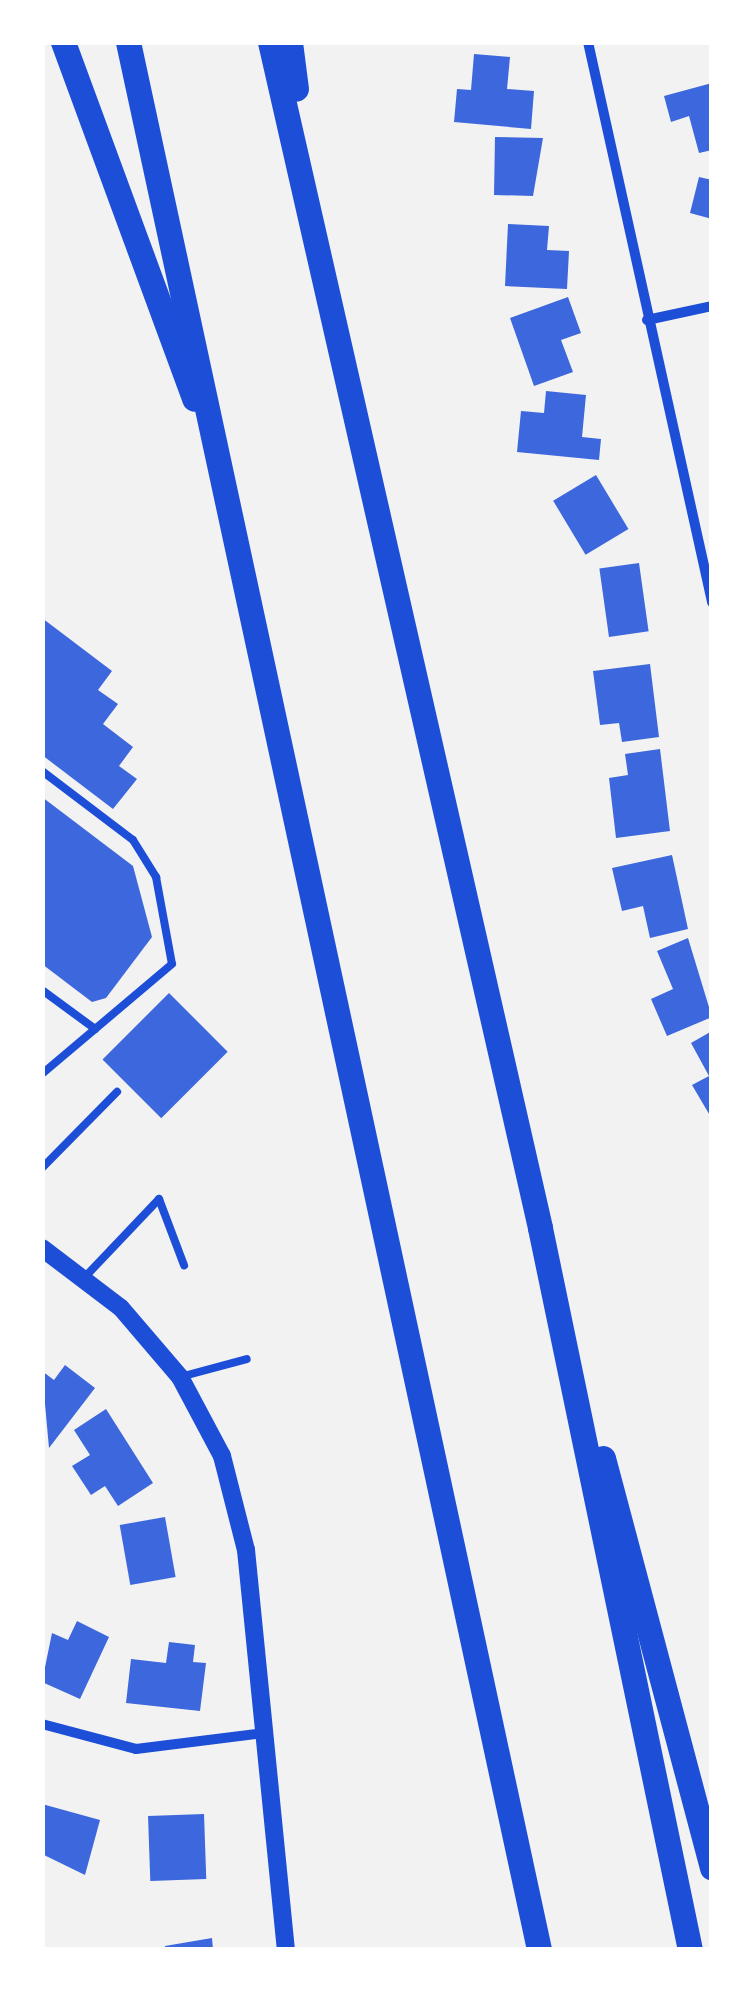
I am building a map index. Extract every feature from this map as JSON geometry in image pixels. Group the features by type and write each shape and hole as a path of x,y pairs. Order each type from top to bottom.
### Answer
{"highway":[{"path":"63,42 228,493"},
{"path":"128,42 539,1950"},
{"path":"270,42 540,1228 690,1950"},
{"path":"290,42 324,282"},
{"path":"540,1228 712,1868"}],"street":[{"path":"588,42 712,602"},
{"path":"648,320 712,306"},
{"path":"42,1248 84,1278 180,1377 237,1504 286,1950"},
{"path":"42,1724 136,1749 264,1733"}],"lane":[{"path":"42,771 133,840 156,876 172,964 42,1074"},
{"path":"42,990 94,1029"},
{"path":"42,1168 117,1092"},
{"path":"84,1278 159,1199 184,1265"},
{"path":"180,1377 247,1358"}],"building":[{"path":"474,54 510,57 507,89 534,91 531,129 454,122 457,89 471,90"},
{"path":"712,83 712,150 699,153 689,116 671,122 664,96"},
{"path":"495,137 543,138 533,196 494,195"},
{"path":"699,177 712,180 712,219 690,213"},
{"path":"508,224 549,226 547,250 569,251 567,289 505,286"},
{"path":"568,297 581,333 561,340 573,372 534,386 510,318"},
{"path":"546,391 586,395 582,437 601,439 599,460 517,452 521,411 544,413"},
{"path":"596,475 628,529 586,555 553,501"},
{"path":"639,563 649,631 609,637 599,569"},
{"path":"42,618 112,671 98,690 118,704 103,724 133,747 119,766 137,779 113,809 42,755"},
{"path":"650,664 659,737 622,742 619,723 600,725 593,671"},
{"path":"660,749 670,831 616,838 609,778 628,775 625,754"},
{"path":"42,797 133,866 152,937 106,998 92,1002 42,964"},
{"path":"672,855 688,929 650,938 643,906 622,911 612,868"},
{"path":"688,938 712,1017 667,1036 651,999 673,989 657,951"},
{"path":"169,993 228,1052 161,1118 103,1059"},
{"path":"712,1031 712,1119 692,1085 709,1076 691,1043"},
{"path":"65,1365 95,1388 49,1448 42,1371 54,1380"},
{"path":"106,1409 153,1483 118,1506 105,1486 91,1495 72,1466 90,1455 74,1430"},
{"path":"165,1517 176,1577 130,1585 120,1525"},
{"path":"77,1621 109,1637 80,1699 42,1682 52,1633 68,1640"},
{"path":"169,1642 195,1645 193,1662 206,1663 200,1711 126,1703 131,1659 166,1663"},
{"path":"42,1804 100,1820 85,1875 42,1854"},
{"path":"204,1814 206,1879 150,1881 148,1816"},
{"path":"212,1938 213,1950 165,1950 165,1946"}]}
